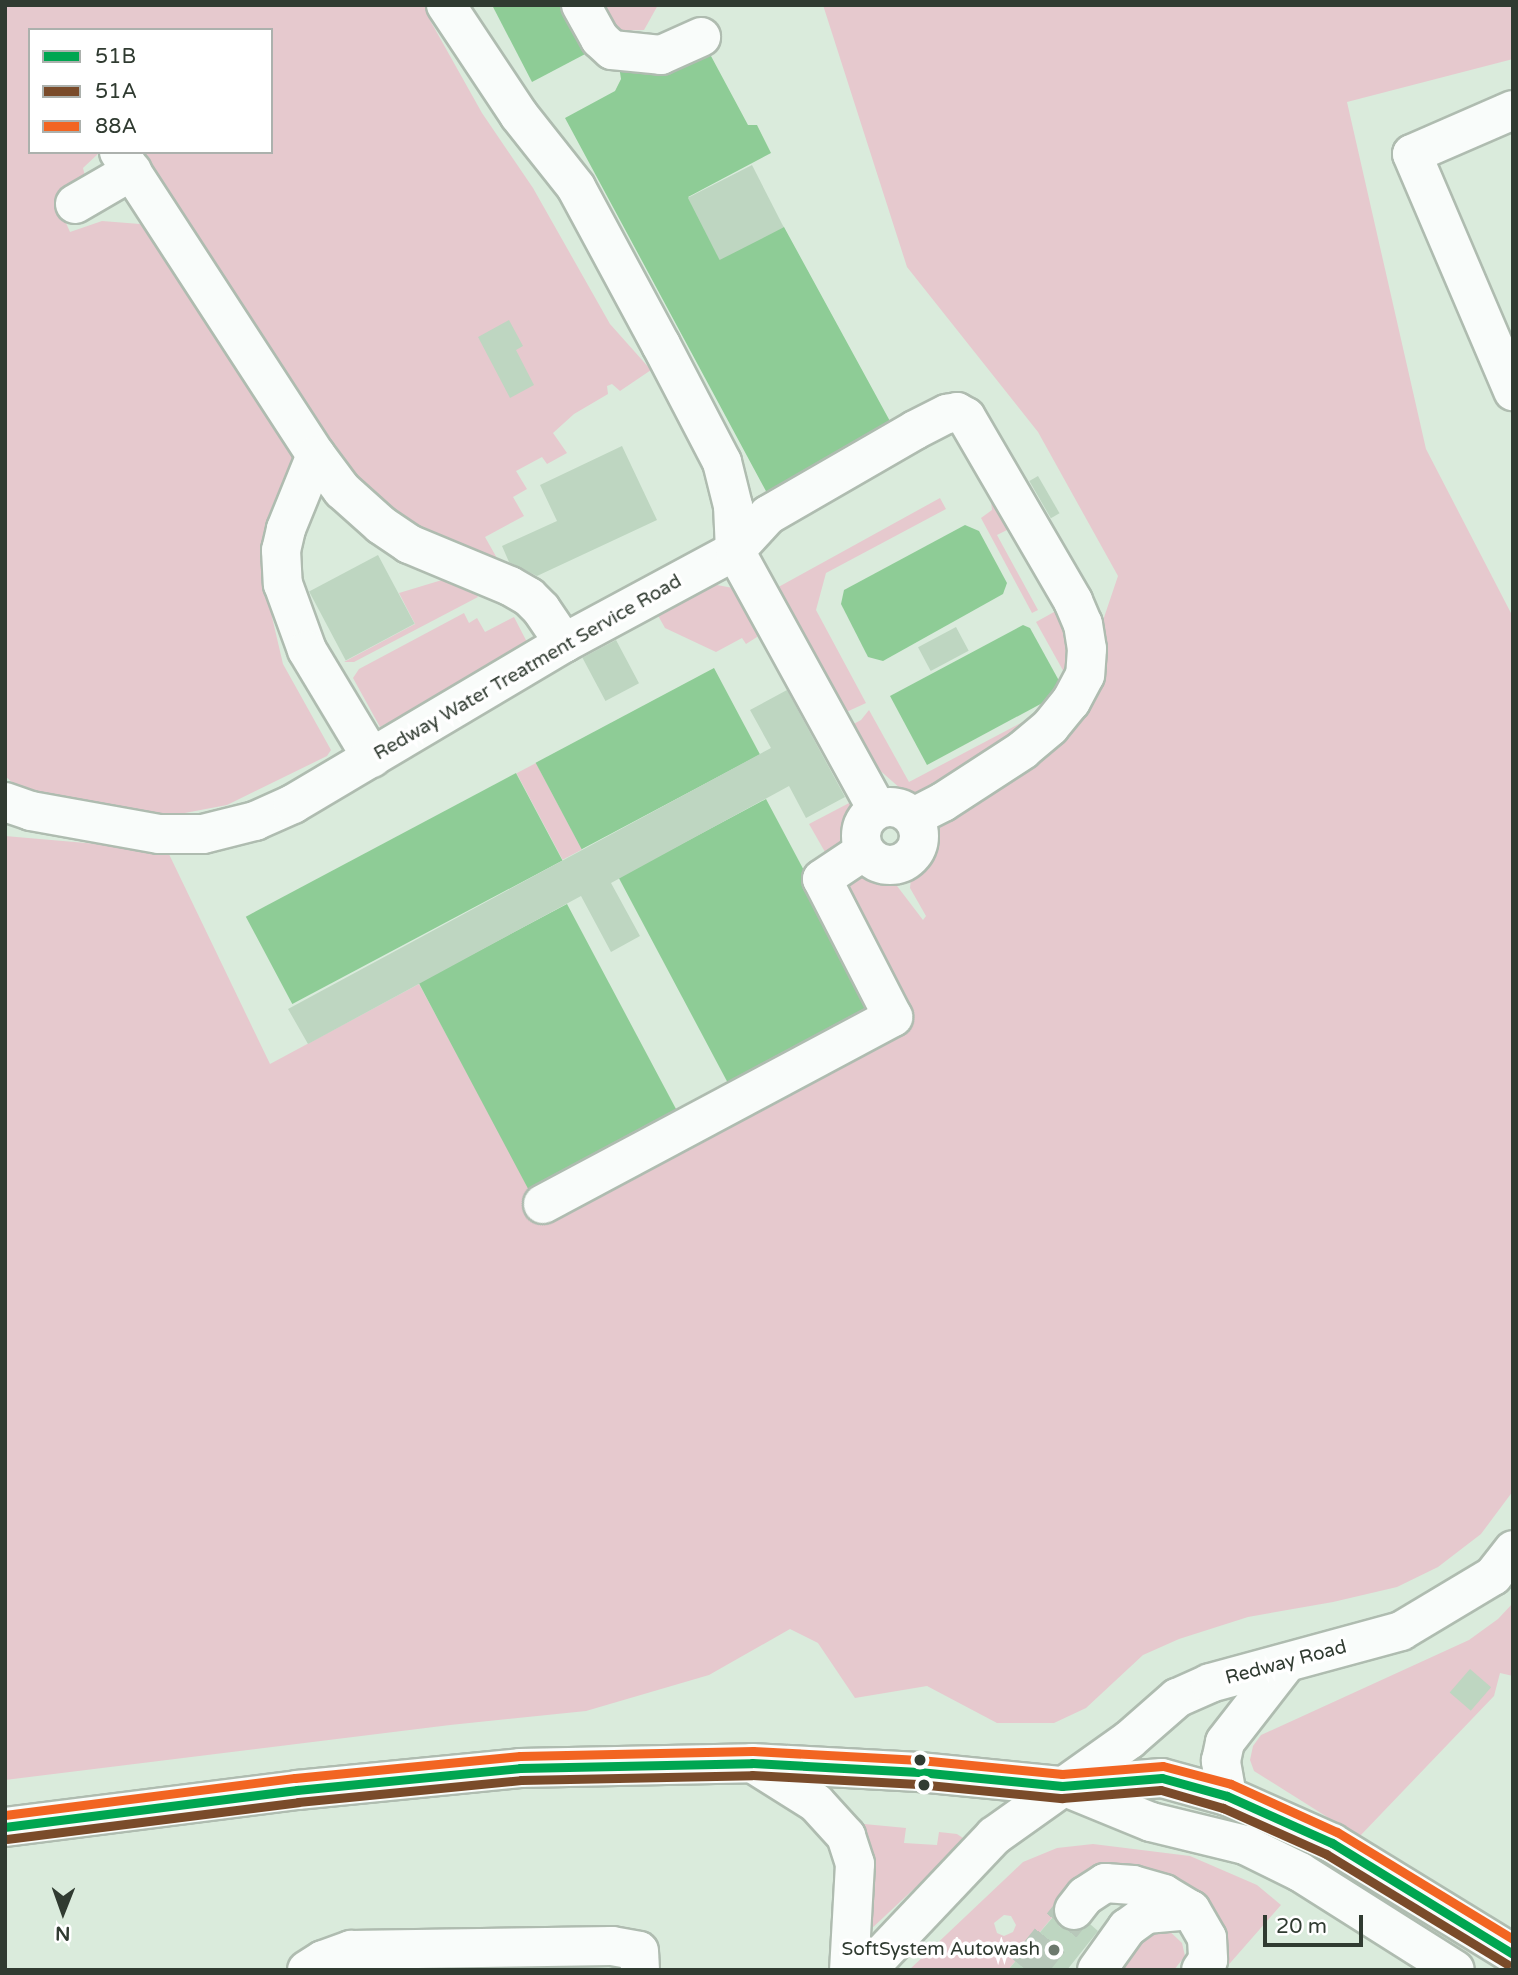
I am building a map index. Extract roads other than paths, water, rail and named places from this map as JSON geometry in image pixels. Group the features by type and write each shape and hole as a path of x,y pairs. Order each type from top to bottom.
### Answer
{"main road":[{"path":"446,5 519,115 576,187 722,463 733,506 735,551 895,813 918,826 919,844 907,860 889,866 879,864 864,851 861,832 869,815 895,813"},
{"path":"581,5 600,39 612,50 661,55 701,37"},
{"path":"1513,110 1412,154 1513,391"},
{"path":"75,204 126,162 316,455 342,489 388,531 422,551 516,589 541,608 564,643"},
{"name":"Redway Water Treatment Service Road","path":"5,802 31,811 159,834 203,834 239,827 272,814 372,758 564,643 735,551 768,515 947,414 957,412 966,417 1078,613 1087,649 1085,676 1050,727 1023,750 943,802 895,813"},
{"path":"316,455 286,529 281,550 283,584 307,650 372,758"},
{"path":"543,1204 893,1017 822,879 864,851"},
{"name":"Redway Road","path":"867,1970 994,1836 1129,1740 1177,1698 1210,1683 1285,1665 1401,1631 1493,1576 1513,1550"},
{"path":"1227,1796 1221,1761 1225,1742 1285,1665"},
{"path":"752,1763 816,1803 846,1836 855,1864 849,1970"},
{"path":"5,1827 297,1790 520,1768 752,1763 919,1772 1062,1786 1162,1778 1227,1796 1332,1843 1513,1954"},
{"path":"1062,1786 1151,1822 1245,1845 1300,1872 1455,1970"},
{"path":"1073,1910 1085,1896 1105,1883 1133,1885 1164,1894 1191,1910 1207,1938 1208,1960 1201,1970"},
{"path":"1097,1970 1127,1928 1146,1914 1191,1910"},
{"path":"307,1970 323,1960 351,1950 612,1946 639,1951 640,1970"}],"tunnel":[{"path":"1026,1970 1074,1910"}],"place":[{"name":"SoftSystem Autowash","path":"1054,1950"}]}
